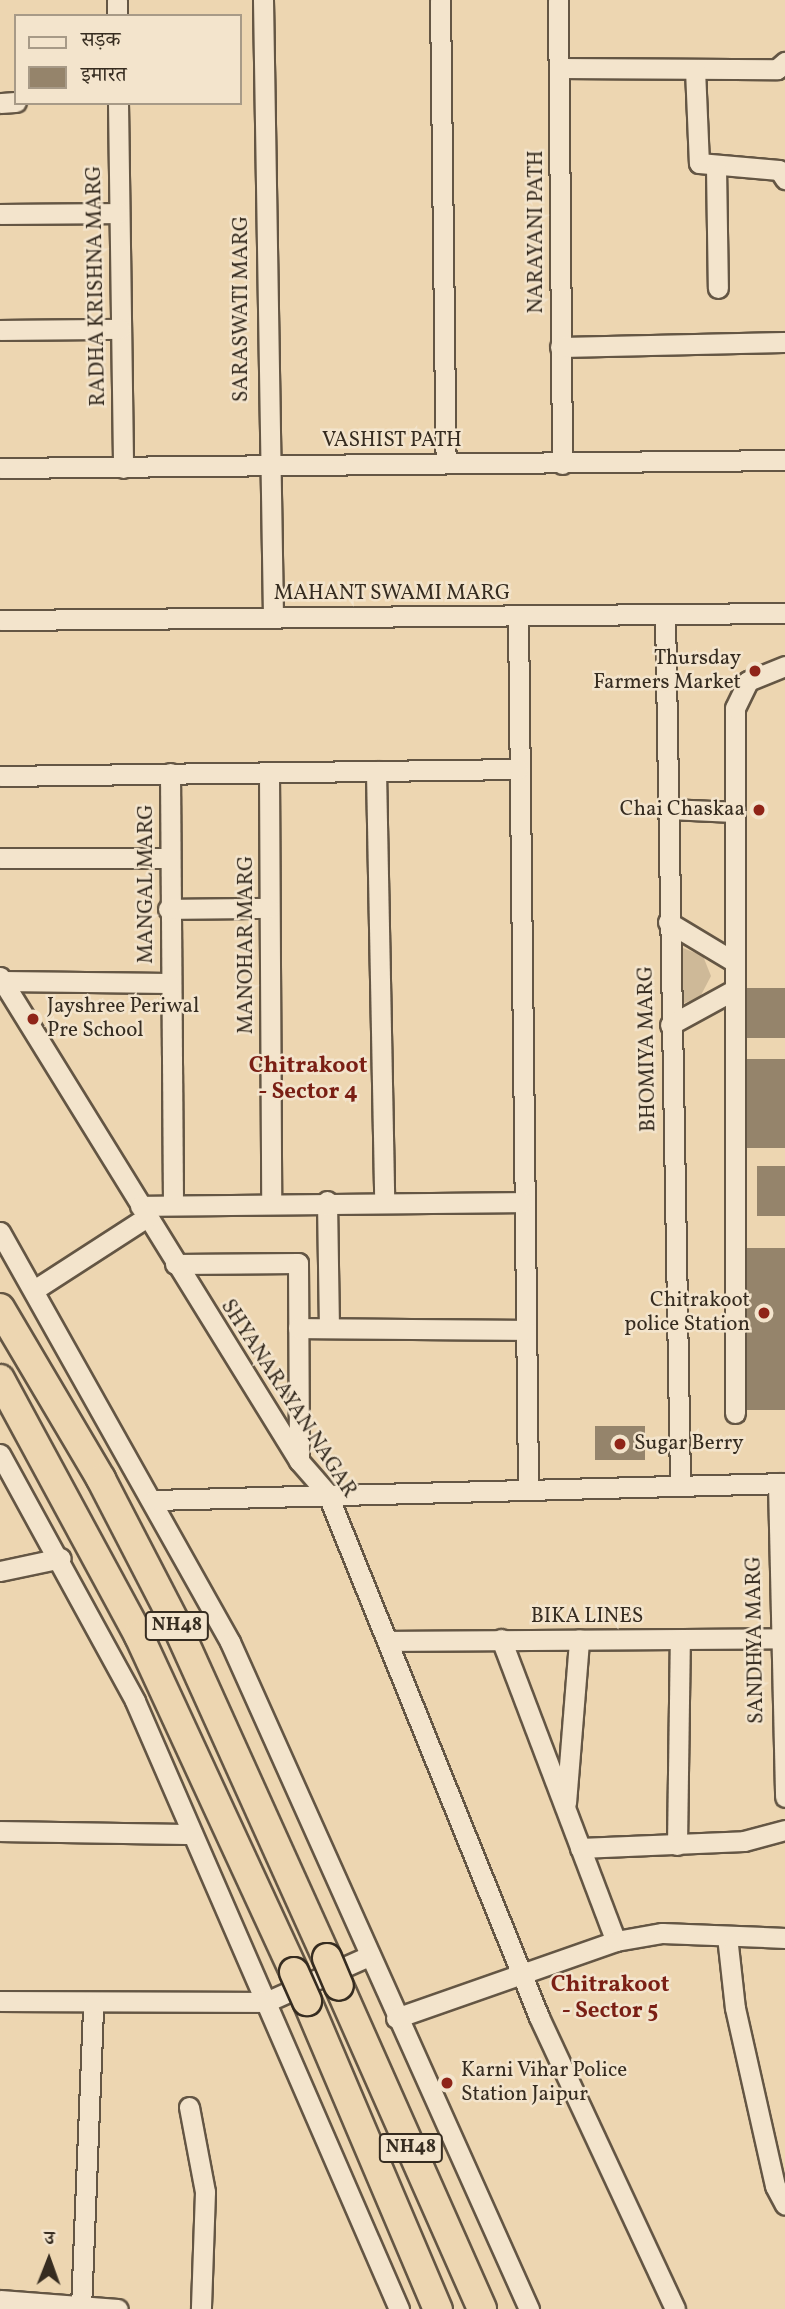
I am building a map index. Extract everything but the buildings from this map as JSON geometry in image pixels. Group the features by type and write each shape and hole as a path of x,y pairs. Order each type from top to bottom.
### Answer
{"highway":[{"name":"NH48","path":"0,1308 170,1612 340,1986 482,2309"},
{"name":"NH48","path":"0,1379 139,1636 307,2001 438,2309"}],"street":[{"name":"SARASWATI MARG","path":"263,0 266,463 273,617"},
{"path":"440,0 446,463"},
{"name":"NARAYANI PATH","path":"558,0 562,464"},
{"path":"559,68 777,69 785,62"},
{"path":"695,69 696,158 716,167 779,170 785,179"},
{"name":"RADHA KRISHNA MARG","path":"118,105 122,468"},
{"path":"716,167 718,288"},
{"path":"0,214 119,213"},
{"path":"0,330 120,329"},
{"path":"560,347 785,342"},
{"name":"VASHIST PATH","path":"0,468 122,468 266,463 562,464 785,460"},
{"name":"MAHANT SWAMI MARG","path":"0,620 785,613"},
{"name":"BHOMIYA MARG","path":"665,614 669,809 668,922 680,1484"},
{"path":"518,616 522,1202 528,1488"},
{"path":"734,1413 735,708 748,681 785,666"},
{"path":"0,776 518,769"},
{"path":"376,771 384,1202"},
{"name":"MANGAL MARG","path":"170,773 168,909 173,1204"},
{"name":"MANOHAR MARG","path":"269,773 271,1201"},
{"path":"669,809 734,812"},
{"path":"0,858 169,858"},
{"path":"168,909 270,908"},
{"path":"668,922 733,961"},
{"path":"1,979 169,983"},
{"name":"SHYANARAYAN NAGAR","path":"1,979 299,1461 327,1493 390,1640 522,1974 675,2309"},
{"path":"670,1025 734,990"},
{"path":"34,1290 143,1212 173,1204 271,1201 522,1202"},
{"path":"327,1201 329,1328"},
{"path":"0,1232 155,1500 230,1642 396,2018 529,2309"},
{"path":"175,1264 298,1263 299,1461"},
{"path":"298,1328 525,1330"},
{"path":"0,1454 61,1558 135,1701 399,2309"},
{"path":"155,1500 327,1493 781,1483"},
{"name":"SANDHYA MARG","path":"781,1483 785,1797"},
{"path":"0,1571 61,1558"},
{"name":"BIKA LINES","path":"390,1640 782,1638"},
{"path":"501,1639 616,1941"},
{"path":"566,1811 579,1640"},
{"path":"677,1845 680,1640"},
{"path":"580,1848 744,1841 785,1830"},
{"path":"0,1831 192,1834"},
{"path":"396,2018 616,1941 662,1933 785,1938"},
{"path":"727,1936 735,2008 775,2186 785,2205"},
{"path":"0,2001 93,2004 266,2002 369,1956"},
{"path":"81,2308 93,2004"},
{"path":"189,2107 205,2192 201,2309"},
{"path":"0,2300 118,2309"}],"shaded area":[{"path":"683,948 703,956 711,976 700,997 682,1004"}],"place":[{"name":"Thursday Farmers Market","path":"755,671"},
{"name":"Chai Chaskaa","path":"759,810"},
{"name":"Jayshree Periwal Pre School","path":"33,1019"},
{"name":"Chitrakoot police Station","path":"764,1313"},
{"name":"Sugar Berry","path":"620,1444"},
{"name":"Karni Vihar Police Station Jaipur","path":"447,2083"}],"district":[{"name":"Chitrakoot - Sector 4","path":"308,1079"},
{"name":"Chitrakoot - Sector 5","path":"610,1998"}]}
